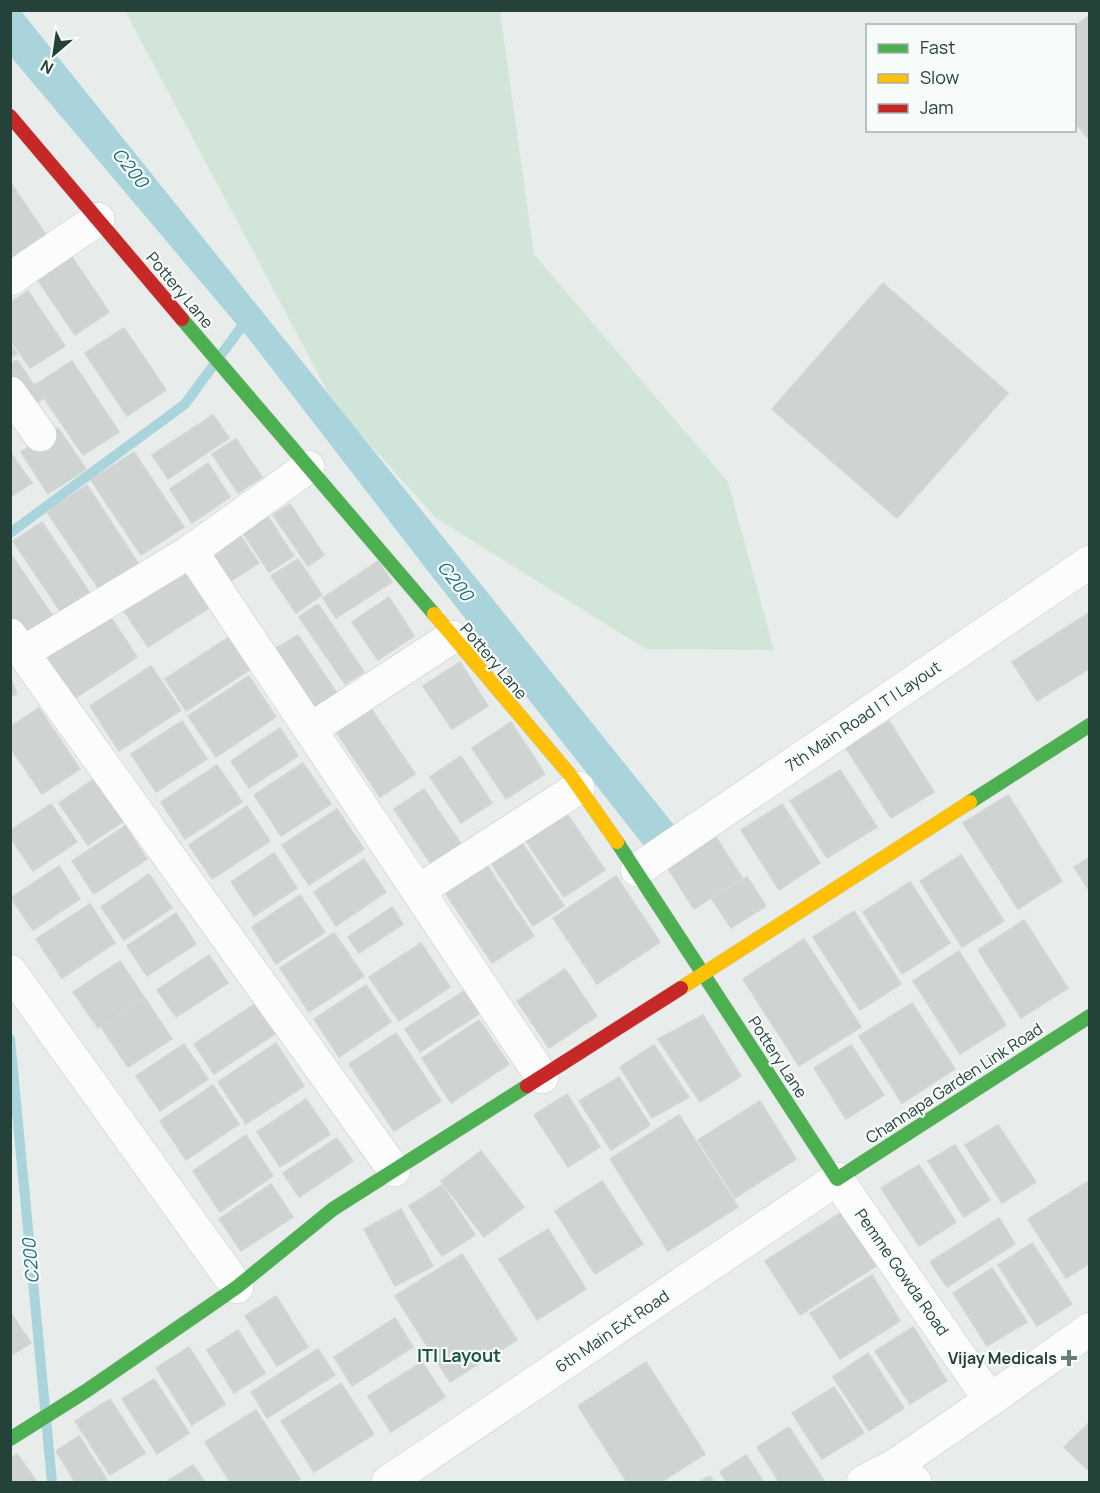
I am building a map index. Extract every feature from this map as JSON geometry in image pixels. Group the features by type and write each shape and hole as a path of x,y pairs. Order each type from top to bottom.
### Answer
{"street":[{"name":"Pottery Lane","path":"10,116 571,776 637,870 837,1179"},
{"path":"10,279 98,219"},
{"path":"10,393 40,435"},
{"path":"308,468 191,551 17,644 394,1170"},
{"path":"191,551 542,1077"},
{"name":"7th Main Road I T I Layout","path":"637,870 1089,562"},
{"path":"310,729 452,637"},
{"path":"10,1439 237,1287 333,1209 704,974 1089,725"},
{"path":"418,891 578,788"},
{"path":"16,979 237,1287"},
{"name":"Channapa Garden Link Road","path":"837,1179 1089,1016"},
{"name":"Pemme Gowda Road","path":"837,1179 990,1400"},
{"name":"6th Main Ext Road","path":"388,1482 837,1179"},
{"path":"863,1482 906,1473 990,1400 1089,1329"}],"green space":[{"path":"125,11 500,11 534,254 728,482 774,650 646,649 436,518 336,407"}],"water":[{"path":"10,11 21,11 674,825 644,846 249,339 11,57"}],"building":[{"path":"1090,15 1090,140 1076,124 1076,26"},
{"path":"10,182 49,239 16,261 10,252"},
{"path":"70,254 109,312 75,335 35,276"},
{"path":"883,283 1008,393 897,518 772,409"},
{"path":"28,291 65,346 30,368 10,339 10,303"},
{"path":"124,328 166,390 127,416 85,353"},
{"path":"10,344 17,354 10,358"},
{"path":"17,360 43,399 27,410 10,385 10,364"},
{"path":"72,361 119,432 83,455 35,385"},
{"path":"213,415 229,438 168,479 152,455"},
{"path":"58,428 86,469 48,494 21,452"},
{"path":"236,439 262,477 238,493 212,454"},
{"path":"10,452 32,483 10,497"},
{"path":"134,452 184,527 141,555 91,480"},
{"path":"208,463 230,497 192,523 170,489"},
{"path":"87,485 138,563 99,589 47,512"},
{"path":"290,504 324,555 308,566 273,515"},
{"path":"266,514 294,556 269,572 241,530"},
{"path":"42,522 94,599 65,618 13,541"},
{"path":"239,534 259,563 231,581 212,552"},
{"path":"10,553 52,615 19,637 10,623"},
{"path":"298,559 322,595 296,613 271,576"},
{"path":"378,561 392,582 336,618 323,598"},
{"path":"184,563 212,606 148,647 120,605"},
{"path":"389,597 414,636 378,660 352,622"},
{"path":"318,604 364,672 345,684 299,617"},
{"path":"104,607 137,657 74,699 41,649"},
{"path":"1090,612 1090,668 1037,701 1012,662"},
{"path":"232,635 254,667 186,711 165,679"},
{"path":"298,635 339,696 317,711 275,649"},
{"path":"460,662 488,706 452,729 423,686"},
{"path":"151,666 181,710 119,751 90,706"},
{"path":"249,676 276,717 216,757 188,716"},
{"path":"10,677 17,694 10,696"},
{"path":"39,708 80,769 42,794 10,747 10,727"},
{"path":"372,710 415,774 380,797 337,733"},
{"path":"182,721 207,759 156,792 131,754"},
{"path":"889,721 934,792 891,818 846,748"},
{"path":"511,722 545,774 506,799 472,748"},
{"path":"280,728 298,756 249,788 231,761"},
{"path":"461,756 492,803 461,823 430,777"},
{"path":"303,763 331,804 281,836 254,795"},
{"path":"217,765 242,802 185,839 161,802"},
{"path":"840,770 877,827 827,858 790,801"},
{"path":"97,777 125,820 88,845 59,803"},
{"path":"424,789 461,844 431,864 394,809"},
{"path":"1008,795 1062,881 1018,909 963,823"},
{"path":"51,804 77,842 33,871 10,837 10,831"},
{"path":"782,804 820,863 779,890 741,830"},
{"path":"247,806 270,841 212,879 189,845"},
{"path":"337,809 364,849 309,885 282,845"},
{"path":"565,811 605,870 564,897 524,838"},
{"path":"125,826 147,859 94,894 72,861"},
{"path":"716,837 742,878 694,909 667,867"},
{"path":"522,843 564,906 533,926 491,863"},
{"path":"274,853 297,888 254,916 231,882"},
{"path":"961,855 1004,921 962,947 920,881"},
{"path":"1090,857 1090,892 1074,867"},
{"path":"364,859 386,892 336,926 314,892"},
{"path":"486,864 534,936 492,963 444,891"},
{"path":"59,866 80,899 33,930 11,898"},
{"path":"149,874 172,908 124,940 101,907"},
{"path":"616,876 660,942 597,984 553,918"},
{"path":"747,877 766,906 731,928 712,899"},
{"path":"910,882 950,943 902,974 863,912"},
{"path":"300,895 325,932 276,964 252,927"},
{"path":"90,904 115,943 62,978 36,939"},
{"path":"392,907 403,924 359,953 348,937"},
{"path":"854,911 901,984 860,1010 813,937"},
{"path":"176,913 196,944 147,976 127,946"},
{"path":"1024,920 1068,988 1021,1018 978,950"},
{"path":"334,933 364,976 309,1012 280,968"},
{"path":"804,939 861,1027 799,1066 743,979"},
{"path":"421,943 450,987 399,1021 369,977"},
{"path":"959,951 1006,1025 960,1054 913,981"},
{"path":"209,955 228,983 176,1017 157,990"},
{"path":"120,961 144,997 98,1028 73,992"},
{"path":"565,969 597,1016 549,1048 517,1001"},
{"path":"366,985 391,1022 339,1057 314,1019"},
{"path":"467,989 482,1012 420,1052 405,1029"},
{"path":"145,998 172,1039 128,1067 101,1027"},
{"path":"912,1003 955,1069 902,1103 859,1036"},
{"path":"255,1004 275,1034 214,1074 194,1044"},
{"path":"703,1015 741,1076 700,1102 658,1039"},
{"path":"479,1020 509,1064 451,1103 422,1058"},
{"path":"396,1033 441,1101 394,1131 349,1064"},
{"path":"276,1043 304,1086 246,1124 218,1082"},
{"path":"184,1044 208,1079 160,1111 136,1076"},
{"path":"654,1045 689,1097 652,1118 620,1067"},
{"path":"851,1045 884,1095 846,1119 814,1068"},
{"path":"619,1077 650,1125 611,1150 579,1101"},
{"path":"213,1085 239,1124 186,1160 160,1121"},
{"path":"567,1094 600,1147 568,1167 534,1115"},
{"path":"306,1099 330,1134 280,1167 257,1132"},
{"path":"760,1101 796,1159 735,1198 698,1140"},
{"path":"679,1115 738,1207 668,1251 610,1159"},
{"path":"998,1125 1036,1182 1002,1203 965,1145"},
{"path":"246,1135 273,1176 220,1212 193,1171"},
{"path":"337,1138 353,1161 299,1197 283,1173"},
{"path":"955,1145 990,1200 964,1217 928,1161"},
{"path":"481,1151 524,1207 484,1237 441,1181"},
{"path":"919,1165 956,1222 919,1246 881,1188"},
{"path":"1090,1180 1090,1263 1066,1278 1028,1219"},
{"path":"602,1181 643,1244 595,1274 555,1211"},
{"path":"271,1184 293,1217 241,1251 219,1219"},
{"path":"442,1185 475,1235 442,1256 409,1206"},
{"path":"401,1209 433,1266 395,1286 364,1229"},
{"path":"842,1212 876,1266 800,1315 765,1261"},
{"path":"999,1218 1015,1244 947,1287 930,1262"},
{"path":"548,1229 586,1289 537,1320 499,1259"},
{"path":"1032,1243 1072,1304 1037,1326 998,1265"},
{"path":"462,1254 517,1340 450,1382 395,1296"},
{"path":"992,1268 1027,1322 987,1346 953,1293"},
{"path":"872,1275 900,1321 840,1359 810,1313"},
{"path":"276,1296 308,1347 277,1366 245,1316"},
{"path":"10,1312 31,1343 10,1356"},
{"path":"395,1318 413,1347 352,1386 334,1357"},
{"path":"913,1327 947,1381 910,1404 875,1351"},
{"path":"238,1330 265,1373 234,1393 207,1350"},
{"path":"189,1347 225,1404 192,1425 156,1368"},
{"path":"318,1349 335,1375 267,1418 251,1392"},
{"path":"868,1353 904,1408 869,1431 833,1377"},
{"path":"422,1362 445,1397 391,1432 368,1396"},
{"path":"646,1362 705,1454 661,1482 627,1482 578,1406"},
{"path":"154,1379 189,1433 157,1454 122,1399"},
{"path":"341,1383 374,1434 314,1472 281,1421"},
{"path":"834,1387 864,1433 822,1459 792,1413"},
{"path":"110,1399 145,1453 110,1475 75,1421"},
{"path":"256,1410 300,1479 295,1482 230,1482 205,1442"},
{"path":"1090,1422 1090,1472 1064,1447"},
{"path":"789,1427 825,1482 779,1482 757,1447"},
{"path":"79,1436 107,1480 75,1482 56,1451"},
{"path":"17,1454 37,1482 10,1482 10,1459"},
{"path":"746,1455 764,1482 727,1482 720,1472"},
{"path":"193,1465 205,1482 166,1482"},
{"path":"710,1476 714,1482 699,1482"}],"waterway":[{"name":"C200","path":"10,533 185,404 248,318"},
{"name":"C200","path":"10,1039 52,1482"}],"traffic: fast":[{"path":"182,319 434,614"},
{"path":"970,802 1090,725"},
{"path":"617,842 837,1179 1090,1016"},
{"path":"10,1439 86,1391 237,1287 333,1209 527,1086"}],"traffic: slow":[{"path":"434,614 571,776 617,842"},
{"path":"681,988 970,802"}],"traffic: jam":[{"path":"10,116 182,319"},
{"path":"527,1086 681,988"}],"place":[{"name":"Vijay Medicals","path":"1069,1358"}],"district":[{"name":"ITI Layout","path":"459,1356"}]}
